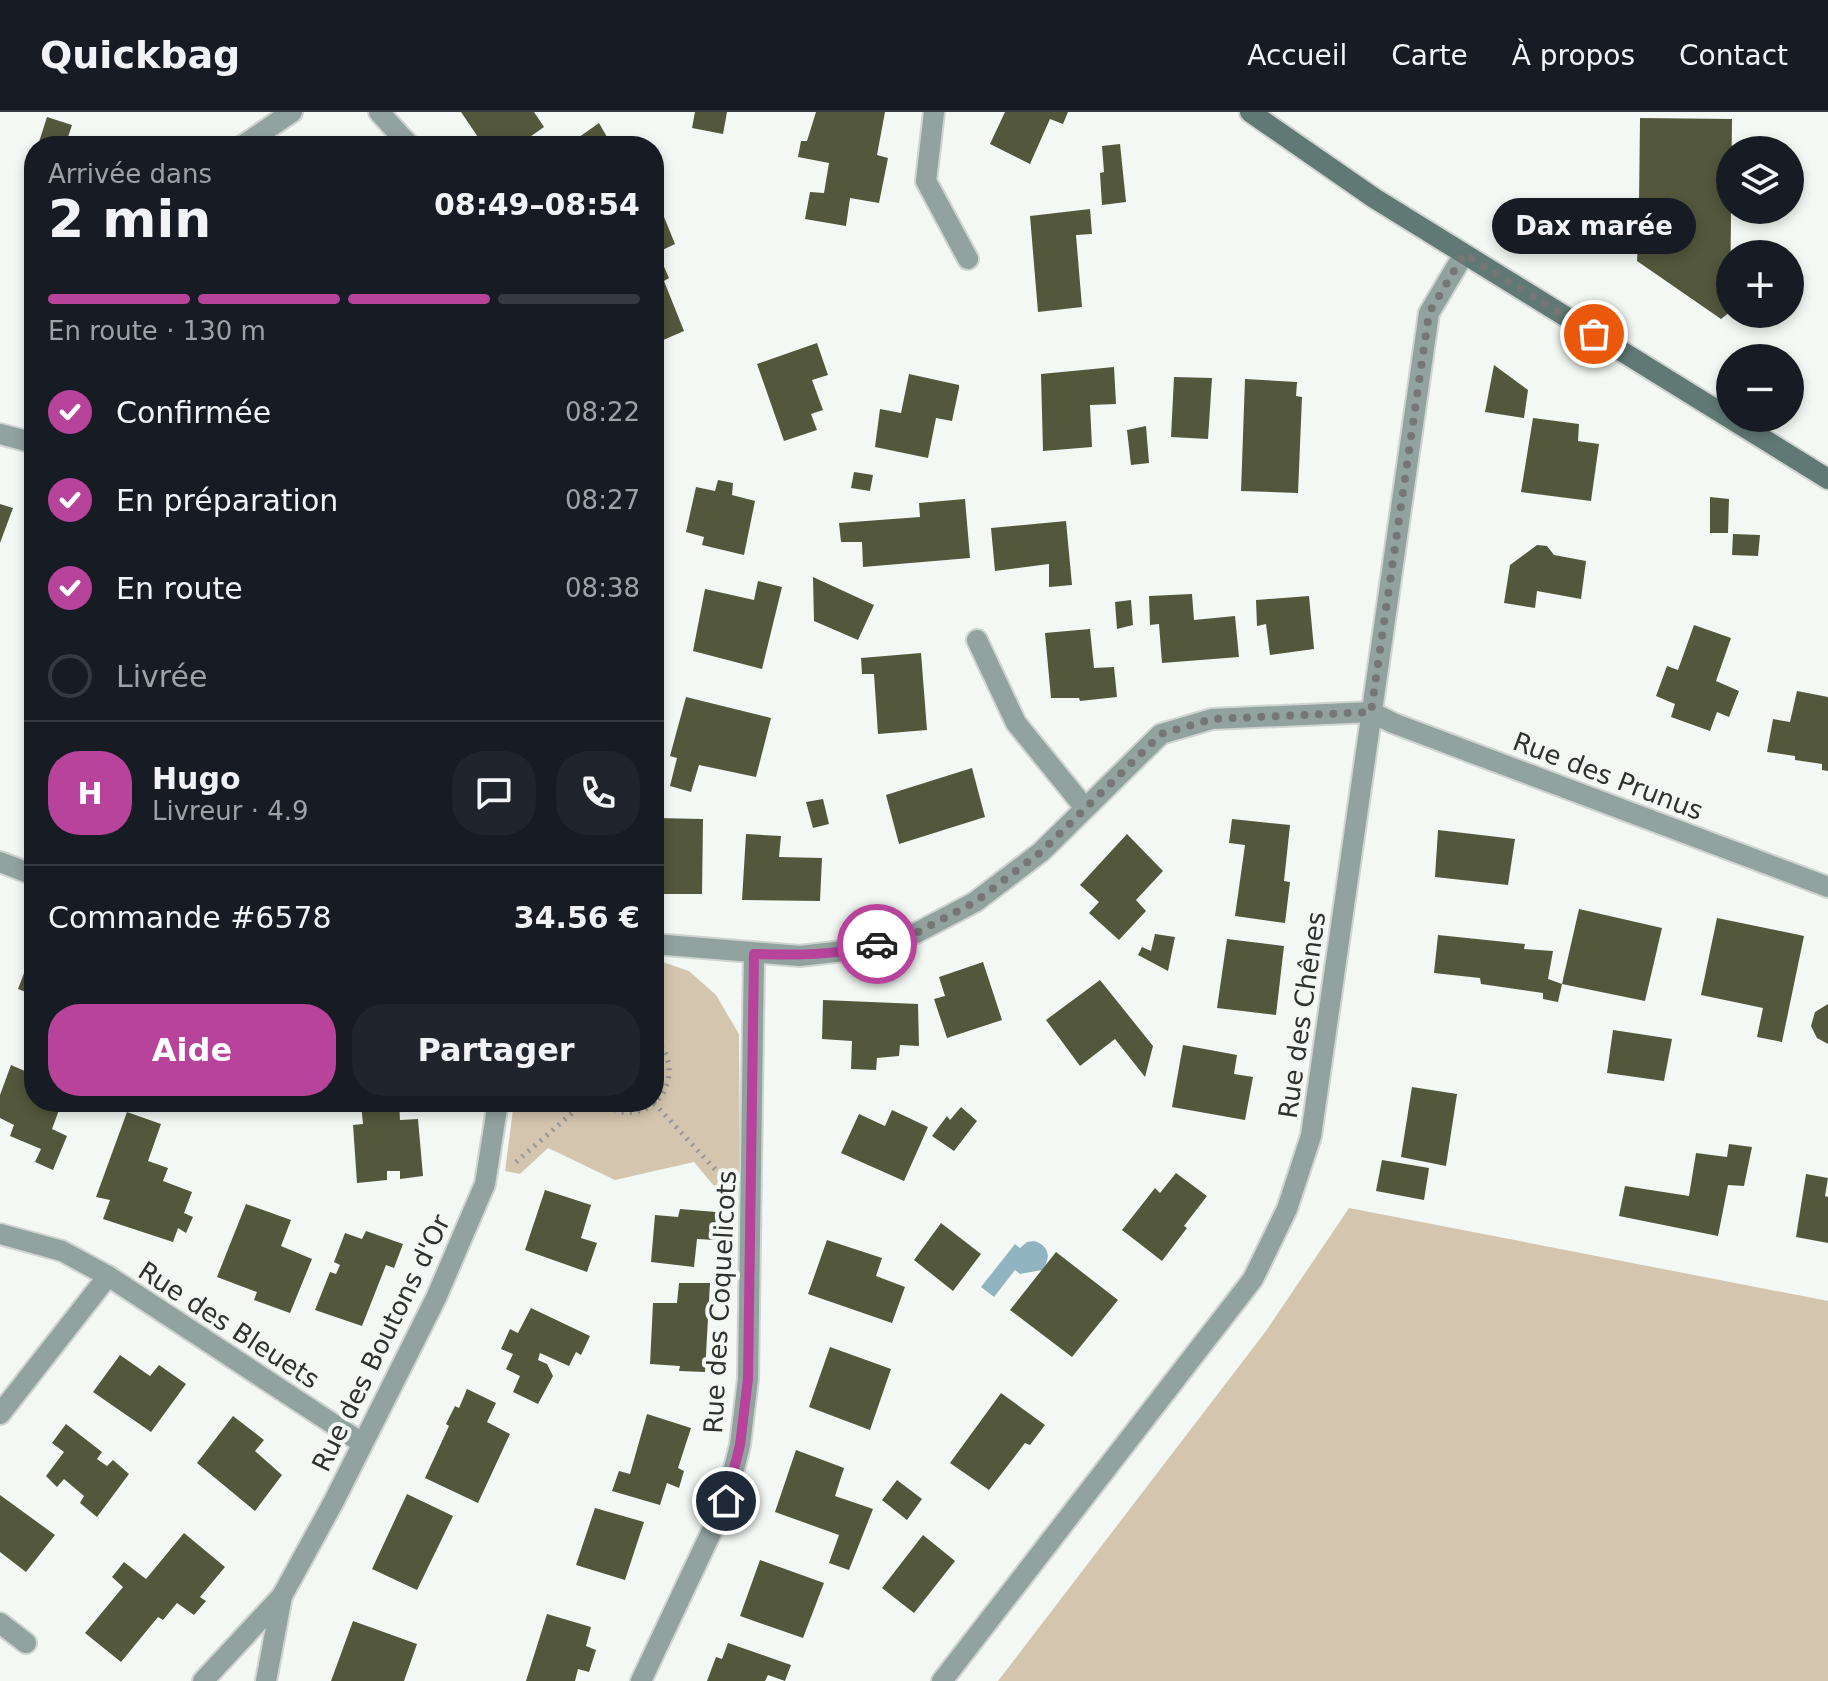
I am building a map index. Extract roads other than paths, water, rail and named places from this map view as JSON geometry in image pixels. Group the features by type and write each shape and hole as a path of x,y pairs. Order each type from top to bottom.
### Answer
{"main road":[{"path":"1250,112 1374,198 1828,479"}],"street":[{"path":"257,136 292,112"},
{"path":"379,112 401,136"},
{"path":"934,112 926,181 968,259"},
{"name":"Rue des Chênes","path":"942,1681 1253,1279 1287,1209 1311,1136 1429,313 1464,254"},
{"path":"0,434 24,440"},
{"path":"977,640 1016,723 1085,808"},
{"path":"664,945 800,956 860,949 916,933 975,902 1041,852 1161,734 1212,719 1371,712"},
{"name":"Rue des Prunus","path":"1371,712 1828,887"},
{"path":"0,862 24,871"},
{"name":"Rue des Coquelicots","path":"641,1681 726,1501 740,1445 748,1379 754,954"},
{"name":"Rue des Boutons d'Or","path":"203,1681 282,1596 362,1443 436,1298 485,1184 496,1112"},
{"name":"Rue des Bleuets","path":"0,1234 62,1251 108,1276 362,1443"},
{"name":"Rue des Bleuets","path":"0,1414 108,1276"},
{"name":"Rue des Boutons d'Or","path":"266,1681 282,1596"},
{"path":"0,1623 26,1643"}],"water":[{"path":"1034,1241 1047,1252 1047,1261 1042,1270 1020,1274 1015,1270 994,1297 981,1287 1015,1244 1020,1248"}],"place":[{"name":"Dax marée","path":"1594,334"}]}
